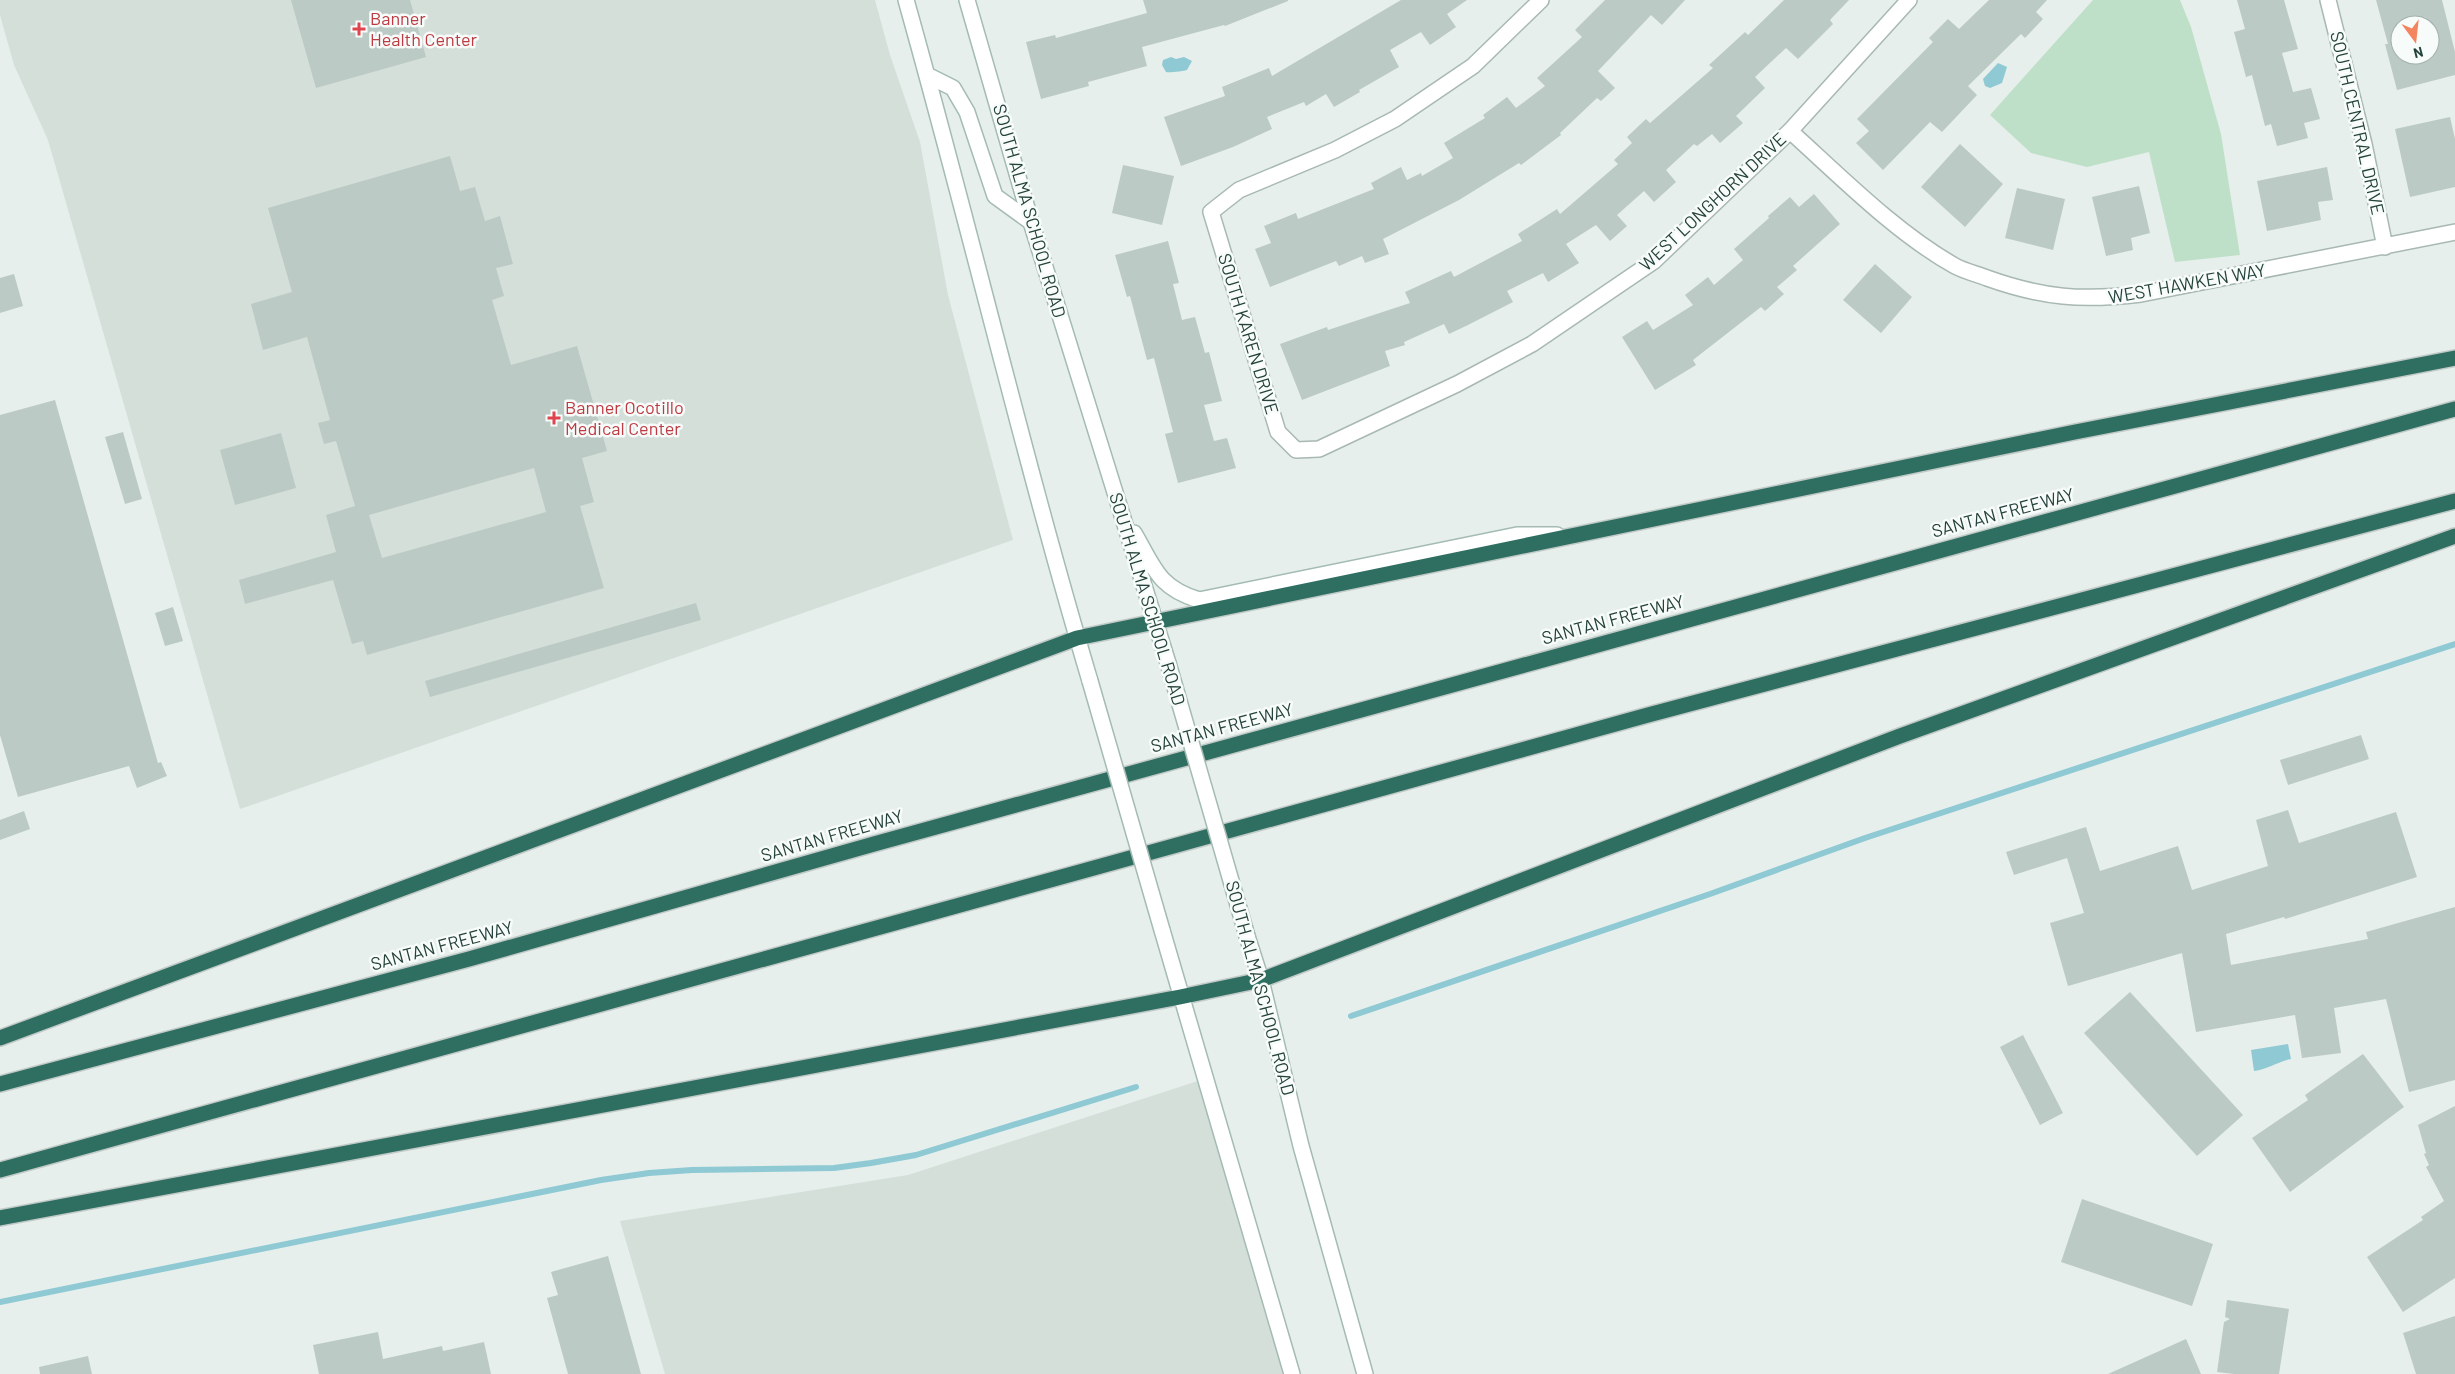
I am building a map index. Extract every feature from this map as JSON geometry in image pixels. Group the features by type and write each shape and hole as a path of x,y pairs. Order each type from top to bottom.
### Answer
{"highway":[{"path":"0,1038 1077,638 2075,432 2455,358"},
{"name":"SANTAN FREEWAY","path":"0,1084 469,959 912,833 2455,409"},
{"path":"0,1170 1658,712 2455,501"},
{"path":"0,1218 1180,997 1261,980 1908,733 2455,536"}],"main road":[{"path":"906,0 951,160 1030,468 1077,638 1180,997 1292,1374"},
{"name":"SOUTH ALMA SCHOOL ROAD","path":"968,0 1031,222 1168,662 1261,980 1301,1146 1364,1374"},
{"name":"SOUTH KAREN DRIVE","path":"1296,450 1278,432 1211,212 1239,190 1335,150 1396,119 1473,66 1541,0"},
{"name":"WEST LONGHORN DRIVE","path":"1296,450 1319,449 1457,384 1532,344 1654,261 1790,131 1909,0"},
{"name":"SOUTH CENTRAL DRIVE","path":"2328,0 2364,144 2385,247"},
{"path":"927,75 953,88 967,112 995,196 1031,222"},
{"name":"WEST HAWKEN WAY","path":"1790,131 1903,230 1956,267 2025,291 2064,298 2093,298 2141,294 2455,232"},
{"path":"1120,510 1157,573 1170,588 1179,594 1199,600 1517,535 1579,535"}],"shaded area":[{"name":"Banner Ocotillo Medical Center","path":"0,0 875,0 890,55 920,142 948,295 1013,540 240,809 48,140 14,65 0,15"},
{"path":"1204,1079 1292,1374 665,1374 620,1221 908,1175"}],"green space":[{"path":"2093,0 2180,0 2191,27 2221,134 2240,255 2175,262 2149,152 2087,167 2031,153 1990,115"}],"water":[{"path":"1171,57 1176,59 1184,57 1192,61 1187,70 1166,72 1162,65 1163,60"},
{"path":"1998,63 2007,67 2002,83 1990,88 1985,86 1983,79"},
{"path":"2288,1044 2291,1059 2254,1071 2251,1050"}],"building":[{"name":"Banner Health Center","path":"291,0 410,0 426,57 316,88"},
{"path":"1143,0 1288,1 1225,26 1142,47 1147,66 1088,82 1089,86 1041,99 1026,42 1055,35 1056,38 1147,13"},
{"path":"1401,0 1467,0 1447,14 1456,27 1430,45 1421,32 1390,50 1399,67 1359,90 1360,92 1334,107 1326,94 1306,106 1304,102 1267,117 1272,129 1233,147 1181,166 1164,117 1225,96 1222,87 1269,68 1272,76"},
{"path":"1605,0 1685,0 1662,25 1651,15 1598,71 1615,88 1601,101 1597,98 1560,133 1561,135 1521,165 1519,163 1459,200 1383,239 1389,254 1365,263 1362,256 1339,266 1336,261 1270,287 1255,249 1271,243 1264,226 1296,213 1298,219 1374,189 1371,183 1401,167 1407,180 1421,173 1422,176 1453,158 1444,143 1485,118 1483,115 1507,97 1516,108 1545,86 1537,78 1582,37 1575,30"},
{"path":"1784,0 1849,0 1830,20 1833,24 1798,59 1786,48 1755,77 1765,88 1736,116 1743,123 1720,143 1712,134 1697,146 1694,144 1666,170 1676,182 1654,202 1644,191 1617,215 1627,226 1610,241 1596,225 1566,244 1579,263 1548,282 1543,273 1507,291 1513,302 1449,334 1444,324 1404,342 1405,345 1385,351 1390,366 1302,400 1280,344 1327,327 1328,330 1410,303 1405,292 1451,271 1454,277 1522,241 1518,234 1557,209 1560,214 1618,164 1614,160 1632,143 1627,137 1646,119 1650,123 1713,68 1709,65 1745,32 1748,35"},
{"path":"1989,0 2047,0 2036,12 2043,19 2025,38 2021,34 1968,86 1977,95 1942,132 1930,122 1883,170 1856,143 1869,131 1857,119 1933,42 1929,38 1948,19 1959,29"},
{"path":"2237,0 2284,0 2298,49 2282,53 2293,92 2311,88 2320,119 2304,123 2308,138 2277,146 2271,124 2265,126 2252,75 2246,77 2234,32 2245,29"},
{"path":"2376,0 2442,0 2455,52 2455,75 2397,90 2390,65 2440,65 2440,15 2390,15 2390,63 2385,44 2388,44"},
{"path":"2450,117 2455,139 2455,187 2410,197 2395,129"},
{"path":"1960,144 2003,184 1965,227 1921,187"},
{"path":"450,156 460,191 475,187 485,221 500,216 513,264 496,268 504,296 492,300 511,365 577,346 607,451 582,458 594,502 580,506 604,588 367,655 363,641 352,644 333,580 245,604 239,580 336,552 326,515 355,506 336,441 324,444 318,423 330,420 307,337 263,350 251,304 292,292 268,208","holes":["534,468 546,512 382,558 369,515"]},
{"path":"1123,165 1174,176 1162,225 1112,213"},
{"path":"2327,167 2333,200 2318,202 2321,220 2267,231 2257,181"},
{"path":"2139,186 2150,233 2131,238 2133,250 2106,256 2092,197"},
{"path":"2017,188 2065,199 2053,250 2005,238"},
{"path":"1814,194 1840,224 1793,266 1797,270 1777,287 1784,294 1765,311 1761,307 1693,360 1696,365 1655,390 1622,337 1647,321 1653,330 1693,305 1685,295 1708,277 1714,285 1743,260 1734,249 1769,218 1768,216 1790,197 1799,207"},
{"path":"1168,241 1179,283 1173,284 1182,320 1195,317 1205,353 1209,352 1222,401 1204,405 1214,441 1227,438 1236,468 1178,483 1165,434 1173,432 1154,358 1147,360 1130,296 1127,297 1115,255"},
{"path":"1875,264 1912,297 1881,333 1843,300"},
{"path":"14,274 23,306 0,313 0,278"},
{"path":"55,400 158,763 161,762 167,776 137,788 129,766 18,797 0,735 0,415"},
{"path":"123,432 142,499 125,504 105,437"},
{"path":"281,433 296,488 235,505 220,450"},
{"path":"696,603 701,620 430,697 425,681"},
{"path":"173,607 183,641 165,646 155,613"},
{"path":"2361,735 2369,759 2288,785 2280,760"},
{"path":"2288,810 2299,843 2396,812 2417,877 2285,919 2284,917 2226,934 2231,965 2368,939 2366,932 2455,907 2455,1080 2409,1092 2386,999 2334,1008 2341,1053 2302,1058 2295,1015 2196,1032 2182,953 2068,986 2050,923 2084,913 2067,858 2014,875 2006,852 2086,827 2100,871 2178,846 2192,890 2268,866 2256,820"},
{"path":"24,811 30,829 0,840 0,820"},
{"path":"2130,992 2243,1115 2197,1156 2084,1033"},
{"path":"2023,1035 2063,1113 2040,1125 2000,1047"},
{"path":"2363,1054 2404,1107 2290,1192 2252,1138 2308,1100 2305,1095"},
{"path":"2455,1106 2455,1278 2403,1312 2367,1257 2423,1220 2421,1217 2444,1201 2426,1167 2429,1165 2424,1154 2426,1153 2418,1125"},
{"path":"2082,1199 2213,1244 2192,1306 2061,1262"},
{"path":"608,1256 641,1374 568,1374 547,1298 558,1295 551,1272"},
{"path":"2227,1300 2289,1309 2279,1374 2217,1372 2224,1322 2230,1319 2225,1317"},
{"path":"2455,1316 2455,1374 2416,1374 2403,1333"},
{"path":"378,1332 383,1359 442,1346 443,1351 484,1342 491,1374 319,1374 313,1345"},
{"path":"2186,1339 2201,1374 2108,1374"},
{"path":"88,1356 92,1374 40,1374 39,1367"}],"waterway":[{"path":"1351,1016 1710,894 1865,838 2455,644"},
{"path":"0,1302 601,1180 649,1173 692,1170 834,1168 916,1155 1136,1087"}],"place":[{"name":"Banner Health Center","path":"359,29"},
{"name":"Banner Ocotillo Medical Center","path":"554,418"}]}
